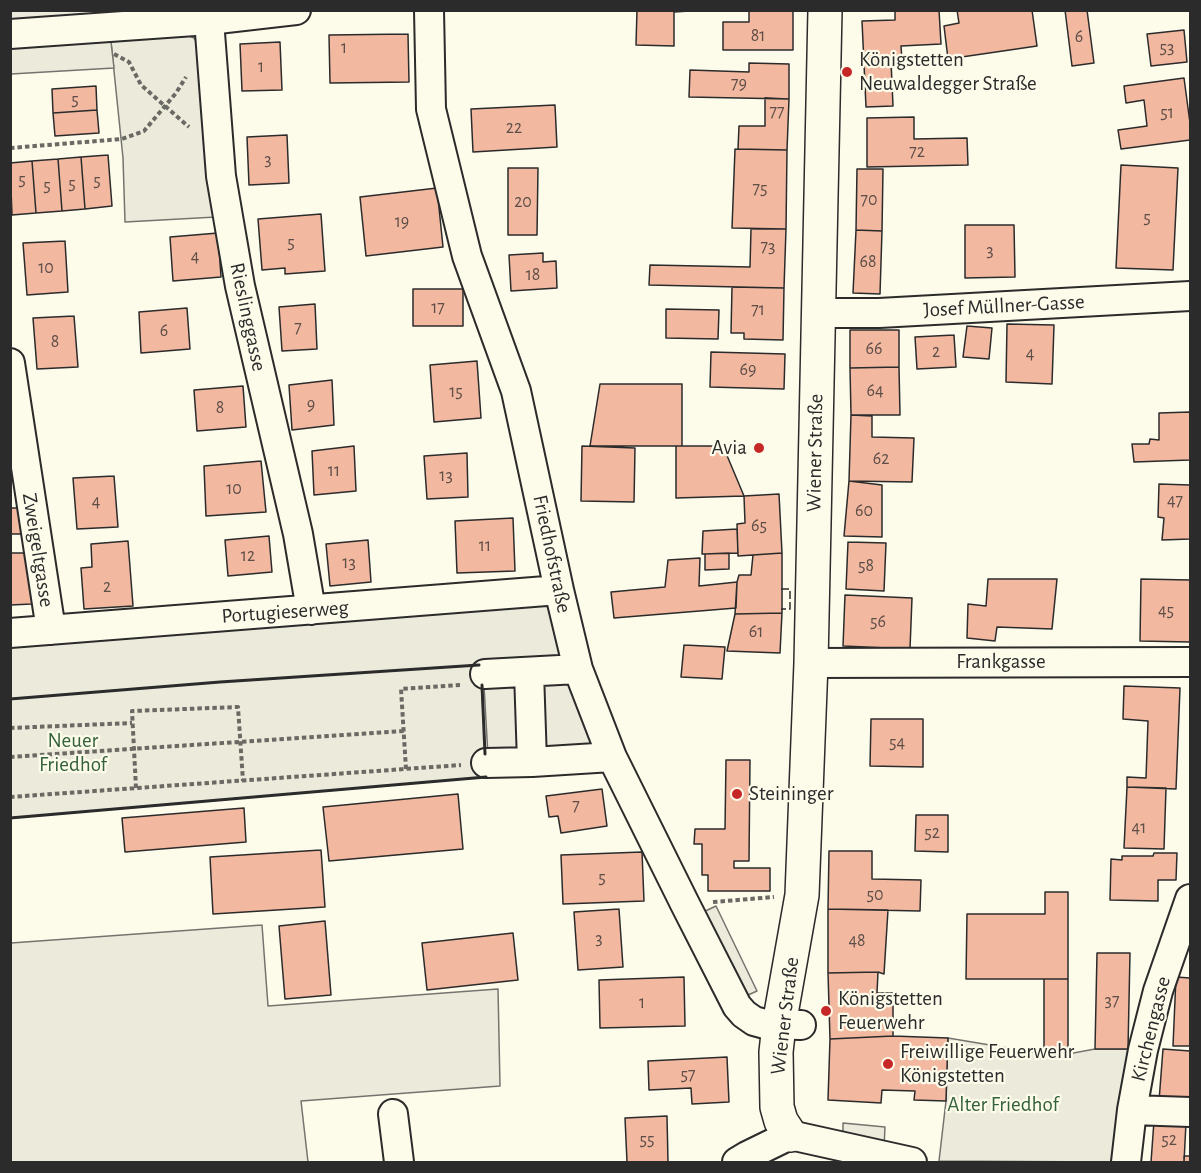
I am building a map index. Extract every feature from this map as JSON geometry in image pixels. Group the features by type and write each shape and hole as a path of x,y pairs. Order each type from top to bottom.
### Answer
{"main road":[{"name":"Wiener Straße","path":"791,1149 795,1119 790,1025 808,969 802,895 811,663 825,10"}],"street":[{"path":"10,34 210,28 296,10"},
{"name":"Friedhofstraße","path":"429,10 431,109 467,256 516,391 578,669 612,757 737,1006 754,1021 790,1025"},
{"name":"Rieslinggasse","path":"210,28 221,176 236,264 298,534 311,610"},
{"name":"Josef Müllner-Gasse","path":"818,314 879,313 1191,296"},
{"name":"Zweigeltgasse","path":"10,363 51,630"},
{"name":"Portugieserweg","path":"10,633 559,590"},
{"name":"Frankgasse","path":"811,663 1191,662"},
{"path":"473,680 529,672 578,669"},
{"path":"529,672 532,762"},
{"path":"486,763 612,757"},
{"name":"Kirchengasse","path":"1126,1162 1132,1110 1143,1050 1158,991 1191,899"},
{"path":"1132,1110 1191,1112"},
{"path":"393,1114 399,1162"},
{"path":"737,1162 747,1156 791,1149 912,1162"}],"path":[{"path":"10,148 122,139 144,131 176,93 210,28"},
{"path":"113,54 129,62 141,85 192,129"},
{"path":"406,769 401,689 473,680"},
{"path":"136,788 132,711 238,707 243,781"},
{"path":"10,728 132,723"},
{"path":"10,758 404,731"},
{"path":"10,797 486,763"},
{"path":"685,904 802,895"}],"green space":[{"path":"182,33 194,38 202,51 216,217 125,222 123,158 111,42"},
{"name":"Neuer Friedhof","path":"555,605 563,662 480,665 487,777 11,818 11,643"},
{"path":"262,925 268,1006 498,989 500,1086 301,1101 308,1162 11,1162 11,943"},
{"name":"Alter Friedhof","path":"948,1038 1044,1054 1068,1054 1095,1049 1128,1049 1111,1162 939,1161 946,1101"}],"shaded area":[{"path":"11,11 164,11 11,22"},
{"path":"111,42 114,68 11,74 11,45"},
{"path":"563,662 603,766 489,774 483,668"},
{"path":"716,906 757,991 737,1000 697,915"},
{"path":"843,1123 885,1127 884,1147 843,1136"}],"building":[{"path":"637,10 705,10 674,12 674,46 636,45"},
{"path":"749,10 793,10 793,50 723,50 723,22 749,22"},
{"path":"895,10 939,10 941,44 901,46 902,61 891,61 893,106 866,107 862,21 895,20"},
{"path":"957,10 1032,10 1037,46 948,59 944,26 959,23"},
{"path":"1065,10 1087,10 1094,63 1072,66"},
{"path":"1184,30 1187,62 1151,66 1147,34"},
{"path":"408,34 409,82 330,83 329,35"},
{"path":"280,42 282,90 242,91 240,44"},
{"path":"749,63 789,64 789,99 689,97 690,70 749,72"},
{"path":"1184,78 1190,140 1121,149 1118,130 1147,126 1144,100 1126,103 1124,86"},
{"path":"96,86 97,110 53,113 52,89"},
{"path":"765,98 789,99 787,150 738,149 739,126 765,126"},
{"path":"555,105 557,147 473,152 471,109"},
{"path":"97,110 99,133 55,136 53,113"},
{"path":"914,117 914,139 967,138 968,165 867,167 867,118"},
{"path":"287,135 289,183 249,185 247,137"},
{"path":"735,149 787,150 786,229 732,228"},
{"path":"108,155 112,206 85,209 81,157"},
{"path":"81,157 85,209 62,211 58,159"},
{"path":"58,159 62,211 36,213 32,161"},
{"path":"32,161 36,213 12,215 10,163"},
{"path":"1121,165 1178,168 1173,270 1116,268"},
{"path":"508,168 538,168 537,235 508,235"},
{"path":"857,169 883,169 882,231 856,230"},
{"path":"437,188 443,247 366,256 360,197"},
{"path":"321,214 325,271 285,274 285,268 262,270 258,219"},
{"path":"965,225 1014,225 1015,277 965,278"},
{"path":"751,229 786,229 784,288 649,285 650,265 750,267"},
{"path":"856,230 882,231 880,294 853,293"},
{"path":"218,233 221,277 173,281 170,237"},
{"path":"65,241 68,292 27,295 23,243"},
{"path":"543,253 543,262 556,261 557,288 511,291 509,255"},
{"path":"732,287 784,288 783,340 744,339 744,333 731,333"},
{"path":"413,289 463,289 463,326 413,326"},
{"path":"315,304 317,349 282,351 279,307"},
{"path":"187,308 190,349 141,353 139,312"},
{"path":"666,309 719,310 718,339 666,338"},
{"path":"74,316 78,367 37,369 33,318"},
{"path":"1007,324 1054,325 1052,384 1006,382"},
{"path":"967,326 992,328 989,359 963,357"},
{"path":"850,330 899,330 899,367 850,368"},
{"path":"954,335 956,367 917,369 915,337"},
{"path":"711,352 785,354 784,389 710,387"},
{"path":"477,361 481,418 434,422 430,365"},
{"path":"899,367 900,415 851,415 850,368"},
{"path":"332,380 334,425 292,430 289,385"},
{"path":"600,384 682,384 682,446 590,446"},
{"path":"243,386 246,427 197,431 194,390"},
{"path":"1190,412 1190,460 1134,462 1132,444 1149,444 1150,439 1159,440 1159,413"},
{"path":"851,415 872,416 872,437 914,438 912,482 849,481"},
{"path":"354,446 356,491 314,495 312,451"},
{"path":"582,446 635,448 634,502 581,501"},
{"path":"676,446 723,446 744,496 676,498"},
{"path":"467,453 468,497 427,499 424,456"},
{"path":"261,461 266,512 206,516 204,466"},
{"path":"114,476 118,527 77,529 73,478"},
{"path":"849,481 882,485 882,537 844,536"},
{"path":"1159,484 1190,485 1190,539 1162,540 1164,518 1158,517"},
{"path":"779,494 782,553 738,556 737,524 745,523 744,496"},
{"path":"10,508 19,508 21,534 10,534"},
{"path":"513,518 515,571 457,573 455,521"},
{"path":"737,529 738,553 702,554 703,531"},
{"path":"269,536 272,572 228,576 225,540"},
{"path":"368,540 371,582 330,586 326,544"},
{"path":"128,541 133,606 84,609 81,568 92,567 91,544"},
{"path":"848,542 886,543 884,591 846,589"},
{"path":"10,553 29,553 32,604 10,605"},
{"path":"729,553 729,569 705,570 705,554"},
{"path":"782,553 782,613 735,614 739,575 751,575 753,555"},
{"path":"700,558 699,586 737,582 736,608 614,618 611,592 665,587 668,560"},
{"path":"988,579 1057,579 1052,629 997,627 995,641 967,638 968,604 986,606"},
{"path":"1141,579 1190,580 1190,642 1140,641"},
{"path":"845,595 912,598 910,649 843,646"},
{"path":"782,613 780,653 727,651 735,614"},
{"path":"684,645 725,647 722,679 681,677"},
{"path":"1124,686 1180,688 1176,789 1127,787 1127,777 1146,778 1148,721 1123,719"},
{"path":"871,719 923,719 923,767 870,766"},
{"name":"Steininger","path":"726,760 750,760 749,861 734,861 734,868 770,868 770,891 708,891 708,875 702,875 702,844 694,844 695,829 725,829"},
{"path":"1127,787 1166,788 1164,849 1124,848"},
{"path":"602,789 607,826 561,833 558,816 549,817 546,796"},
{"path":"458,794 463,849 329,861 323,807"},
{"path":"244,808 246,842 125,852 122,818"},
{"path":"916,815 948,815 948,852 915,851"},
{"path":"321,850 325,907 213,914 210,857"},
{"path":"829,851 872,851 872,879 921,880 920,911 828,909"},
{"path":"642,852 644,901 563,904 561,855"},
{"path":"1154,853 1177,853 1176,880 1158,880 1158,901 1110,900 1111,859 1122,860 1122,856 1153,856"},
{"path":"1045,892 1068,892 1068,979 966,979 967,914 1045,914"},
{"path":"619,909 623,967 578,970 574,912"},
{"path":"828,909 888,910 884,974 878,972 828,973"},
{"path":"325,921 331,995 285,999 279,926"},
{"path":"513,933 518,980 427,990 422,943"},
{"path":"1097,953 1130,953 1128,1049 1095,1049"},
{"path":"878,972 877,993 893,993 893,1036 830,1039 828,973"},
{"path":"684,977 685,1026 600,1028 599,980"},
{"path":"1176,977 1190,978 1190,1046 1173,1046"},
{"path":"1044,979 1068,979 1068,1054 1044,1054"},
{"name":"Freiwillige Feuerwehr Königstetten","path":"893,1036 948,1038 946,1101 914,1100 915,1091 882,1090 881,1103 828,1100 830,1039"},
{"path":"1163,1049 1190,1051 1190,1103 1159,1101"},
{"path":"727,1057 729,1102 692,1104 691,1088 649,1090 648,1061"},
{"path":"667,1116 668,1162 627,1162 625,1118"},
{"path":"1154,1121 1186,1123 1184,1162 1151,1162"},
{"path":"1184,1156 1190,1156 1190,1162 1184,1162"}],"fence":[{"path":"781,589 790,589 790,609 781,609"}],"wall":[{"path":"10,699 479,665"},
{"path":"482,685 485,754"},
{"path":"10,818 486,777"}],"place":[{"name":"Königstetten Neuwaldegger Straße","path":"847,72"},
{"name":"Avia","path":"759,448"},
{"name":"Steininger","path":"737,794"},
{"name":"Königstetten Feuerwehr","path":"826,1011"},
{"name":"Freiwillige Feuerwehr Königstetten","path":"888,1064"}]}
